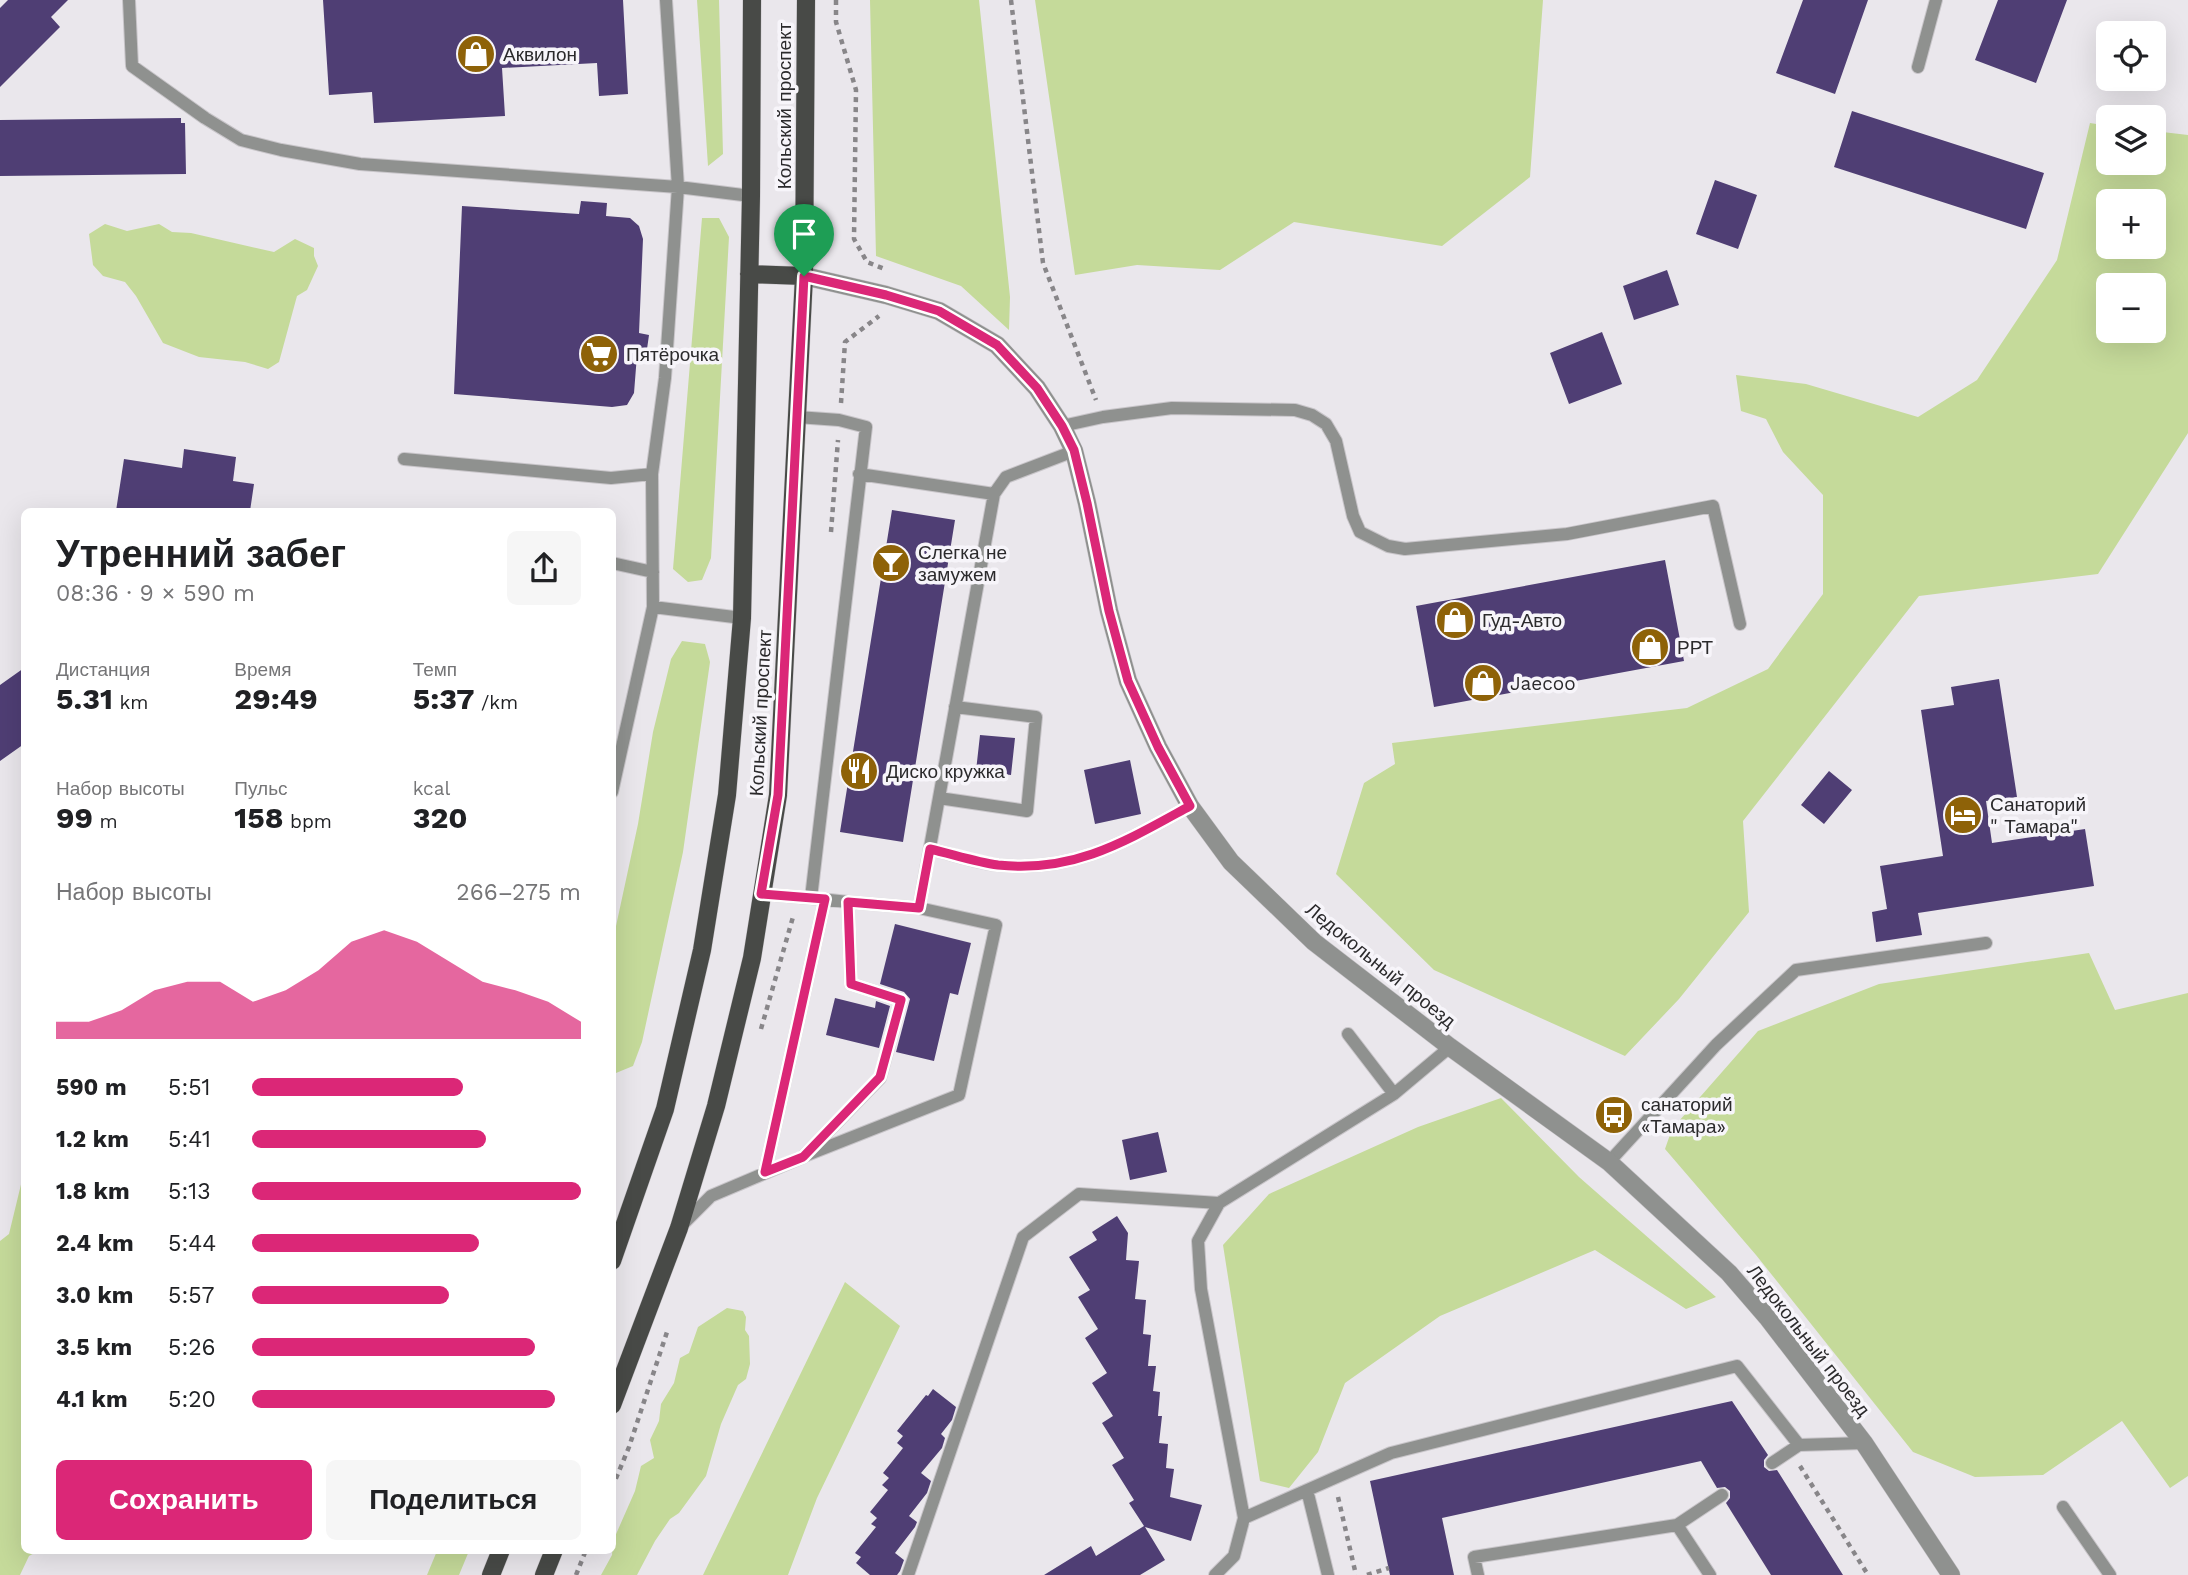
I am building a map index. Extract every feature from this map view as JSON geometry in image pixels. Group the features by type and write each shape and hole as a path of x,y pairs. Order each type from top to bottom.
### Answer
{"main road":[{"name":"Кольский проспект","path":"616,1250 666,1110 702,950 727,795 742,618 751,196 752,0"},
{"name":"Кольский проспект","path":"616,1394 679,1228 716,1106 752,958 778,795 804,276 806,0"},
{"path":"749,274 804,276"},
{"path":"491,1575 499,1554"},
{"path":"544,1575 552,1554"}],"street":[{"name":"Ледокольный проезд","path":"804,276 886,295 939,311 997,345 1037,388 1074,450 1109,611 1128,681 1158,747 1190,806 1231,862 1314,942 1450,1047 1609,1162 1729,1273 1767,1317 1864,1443 1951,1575"}],"lane":[{"path":"129,0 132,66 241,140 360,164 678,187 751,196"},
{"path":"617,760 653,607 652,474 665,378 678,187 666,0"},
{"path":"1918,67 1936,0"},
{"path":"1062,426 1103,417 1172,408 1295,410 1312,415 1326,424 1336,441 1353,516 1360,532 1388,546 1405,549 1567,534 1713,506 1740,624"},
{"path":"797,417 839,420 866,427 811,898"},
{"path":"919,908 994,494 1006,477 1074,450"},
{"path":"404,459 611,478 652,474"},
{"path":"859,474 994,494"},
{"path":"616,564 653,572"},
{"path":"653,607 742,618"},
{"path":"939,798 1027,811 1036,717 955,707"},
{"path":"930,849 997,865 1033,866 1071,862 1112,848 1190,806"},
{"path":"679,1228 710,1196 959,1095 996,925 919,908 761,894"},
{"path":"765,1172 825,899"},
{"path":"803,1157 880,1077 901,1000 851,984 848,902"},
{"path":"1609,1162 1716,1045 1796,970 1986,943"},
{"path":"1348,1034 1394,1094"},
{"path":"1215,1575 1234,1556 1244,1518 1202,1289 1198,1241 1219,1203 1394,1094 1450,1047"},
{"path":"908,1575 1024,1237 1079,1194 1219,1203"},
{"path":"1244,1518 1391,1453 1737,1366 1795,1448"},
{"path":"1772,1463 1795,1448 1864,1443"},
{"path":"1307,1490 1328,1575"},
{"path":"1478,1575 1474,1557 1677,1525 1722,1495"},
{"path":"2063,1507 2110,1575"},
{"path":"1677,1525 1710,1575"}],"path":[{"path":"1011,0 1043,263 1103,417"},
{"path":"1795,1448 1868,1575"},
{"path":"1334,1478 1356,1575"},
{"path":"576,1575 584,1554"},
{"path":"1367,1575 1389,1569"}],"green space":[{"path":"697,0 719,0 723,154 708,166"},
{"path":"870,0 979,0 1010,297 1009,330 961,286 876,256"},
{"path":"1035,0 1543,0 1530,177 1442,246 1294,222 1220,270 1137,265 1075,275"},
{"path":"2090,123 2096,124 2096,175 2166,175 2166,132 2188,135 2188,433 2098,574 1919,596 1743,821 1749,912 1679,999 1625,1056 1434,970 1336,874 1364,783 1395,764 1392,743 1687,708 1768,669 1823,594 1823,495 1783,452 1766,419 1741,411 1736,375 1806,384 1918,417 1977,380 2057,260"},
{"path":"702,218 719,218 729,237 711,558 702,580 688,582 673,569"},
{"path":"105,224 127,231 159,224 172,232 191,233 274,252 295,239 314,248 318,266 307,290 297,296 279,362 268,369 245,362 199,357 163,343 125,282 103,276 93,265 89,234"},
{"path":"682,641 705,644 710,662 683,852 642,1042 633,1066 616,1073 616,926 638,824 653,732 671,659"},
{"path":"2089,953 2115,1010 2188,993 2188,1476 2170,1488 2122,1421 2043,1475 1975,1477 1913,1452 1756,1255 1665,1149 1672,1129 1758,1031 1879,984"},
{"path":"1501,1098 1579,1177 1716,1297 1686,1309 1595,1250 1440,1316 1345,1383 1318,1452 1289,1488 1260,1481 1223,1245 1269,1194 1418,1127"},
{"path":"21,1184 21,1554 33,1554 20,1575 0,1575 0,1241 9,1234"},
{"path":"845,1282 900,1326 817,1498 788,1575 703,1575"},
{"path":"727,1308 743,1311 746,1317 745,1330 749,1336 750,1364 746,1379 738,1385 721,1424 706,1476 679,1513 670,1519 637,1575 601,1575 612,1554 616,1554 616,1534 635,1491 641,1466 654,1458 650,1440 659,1421 661,1404 674,1383 680,1358 689,1353 698,1327"},
{"path":"436,1554 468,1554 459,1575 427,1575"}],"building":[{"path":"8,0 68,0 51,17 60,27 0,87 0,8"},
{"name":"Аквилон","path":"323,0 623,0 628,94 599,96 597,63 502,68 505,116 374,123 372,92 329,95"},
{"path":"1803,0 1868,0 1835,94 1776,73"},
{"path":"1998,0 2067,0 2036,83 1975,60"},
{"path":"1852,111 2044,173 2026,229 1834,167"},
{"path":"181,118 181,123 185,123 186,174 0,176 0,120"},
{"path":"1715,180 1757,195 1738,249 1696,234"},
{"path":"581,201 607,203 606,216 630,218 639,226 643,239 639,333 649,335 646,356 637,355 634,393 627,405 612,407 454,394 462,206 579,214"},
{"path":"1667,270 1679,305 1634,320 1623,286"},
{"path":"1602,332 1622,384 1569,404 1550,353"},
{"path":"184,449 236,457 233,481 254,484 250,508 116,508 124,459 182,468"},
{"path":"892,510 955,520 903,842 840,832"},
{"path":"1665,560 1684,661 1434,707 1416,606"},
{"path":"21,670 21,746 0,761 0,685"},
{"name":"Санаторий \" Тамара\"","path":"1999,679 2017,797 1986,801 1992,843 2085,829 2094,886 1918,913 1922,935 1876,942 1872,912 1887,909 1880,866 1943,856 1921,710 1954,705 1951,687"},
{"path":"980,735 1015,738 1011,775 976,771"},
{"path":"1130,760 1141,814 1095,824 1084,770"},
{"path":"1829,771 1852,790 1824,824 1801,805"},
{"path":"895,924 971,943 958,995 950,993 934,1061 896,1052 910,999 904,992 880,984"},
{"path":"835,998 875,1008 876,1001 890,1006 879,1048 826,1035"},
{"path":"1158,1132 1167,1172 1130,1180 1122,1140"},
{"path":"1117,1216 1128,1233 1126,1260 1139,1261 1135,1299 1146,1300 1143,1334 1151,1335 1148,1366 1156,1366 1153,1391 1160,1392 1158,1416 1162,1416 1159,1443 1168,1444 1166,1468 1174,1469 1170,1497 1202,1505 1191,1541 1145,1527 1165,1560 1140,1575 1044,1575 1091,1546 1096,1556 1144,1526 1129,1503 1134,1500 1112,1465 1124,1458 1102,1423 1113,1416 1092,1383 1107,1373 1085,1338 1098,1329 1078,1297 1090,1290 1069,1257 1097,1240 1092,1232"},
{"path":"933,1389 956,1407 952,1420 941,1434 945,1438 942,1448 921,1473 931,1481 927,1493 909,1516 917,1522 915,1527 895,1553 904,1560 900,1571 897,1575 870,1575 856,1563 861,1557 855,1553 876,1527 871,1524 877,1518 870,1512 888,1490 882,1485 889,1478 883,1473 903,1448 897,1443 903,1436 897,1431"},
{"path":"1732,1401 1768,1455 1764,1460 1764,1467 1769,1471 1777,1470 1843,1575 1771,1575 1726,1503 1730,1498 1730,1491 1725,1487 1717,1488 1701,1461 1442,1518 1454,1575 1390,1575 1370,1481"}],"place":[{"name":"Аквилон","path":"476,54"},
{"name":"Пятёрочка","path":"599,354"},
{"name":"Слегка не замужем","path":"891,563"},
{"name":"Гуд-Авто","path":"1455,620"},
{"name":"РРТ","path":"1650,647"},
{"name":"Jaecoo","path":"1483,683"},
{"name":"Диско кружка","path":"859,771"},
{"name":"Санаторий \" Тамара\"","path":"1963,815"},
{"name":"санаторий «Тамара»","path":"1614,1115"}],"route":[{"path":"804,276 886,295 939,311 997,345 1037,388 1074,450 1109,611 1128,681 1158,747 1190,806 1112,848 1071,862 1033,866 997,865 930,849 919,908 848,902 851,984 901,1000 880,1077 803,1157 765,1172 825,899 761,894 778,795 804,276"}]}
